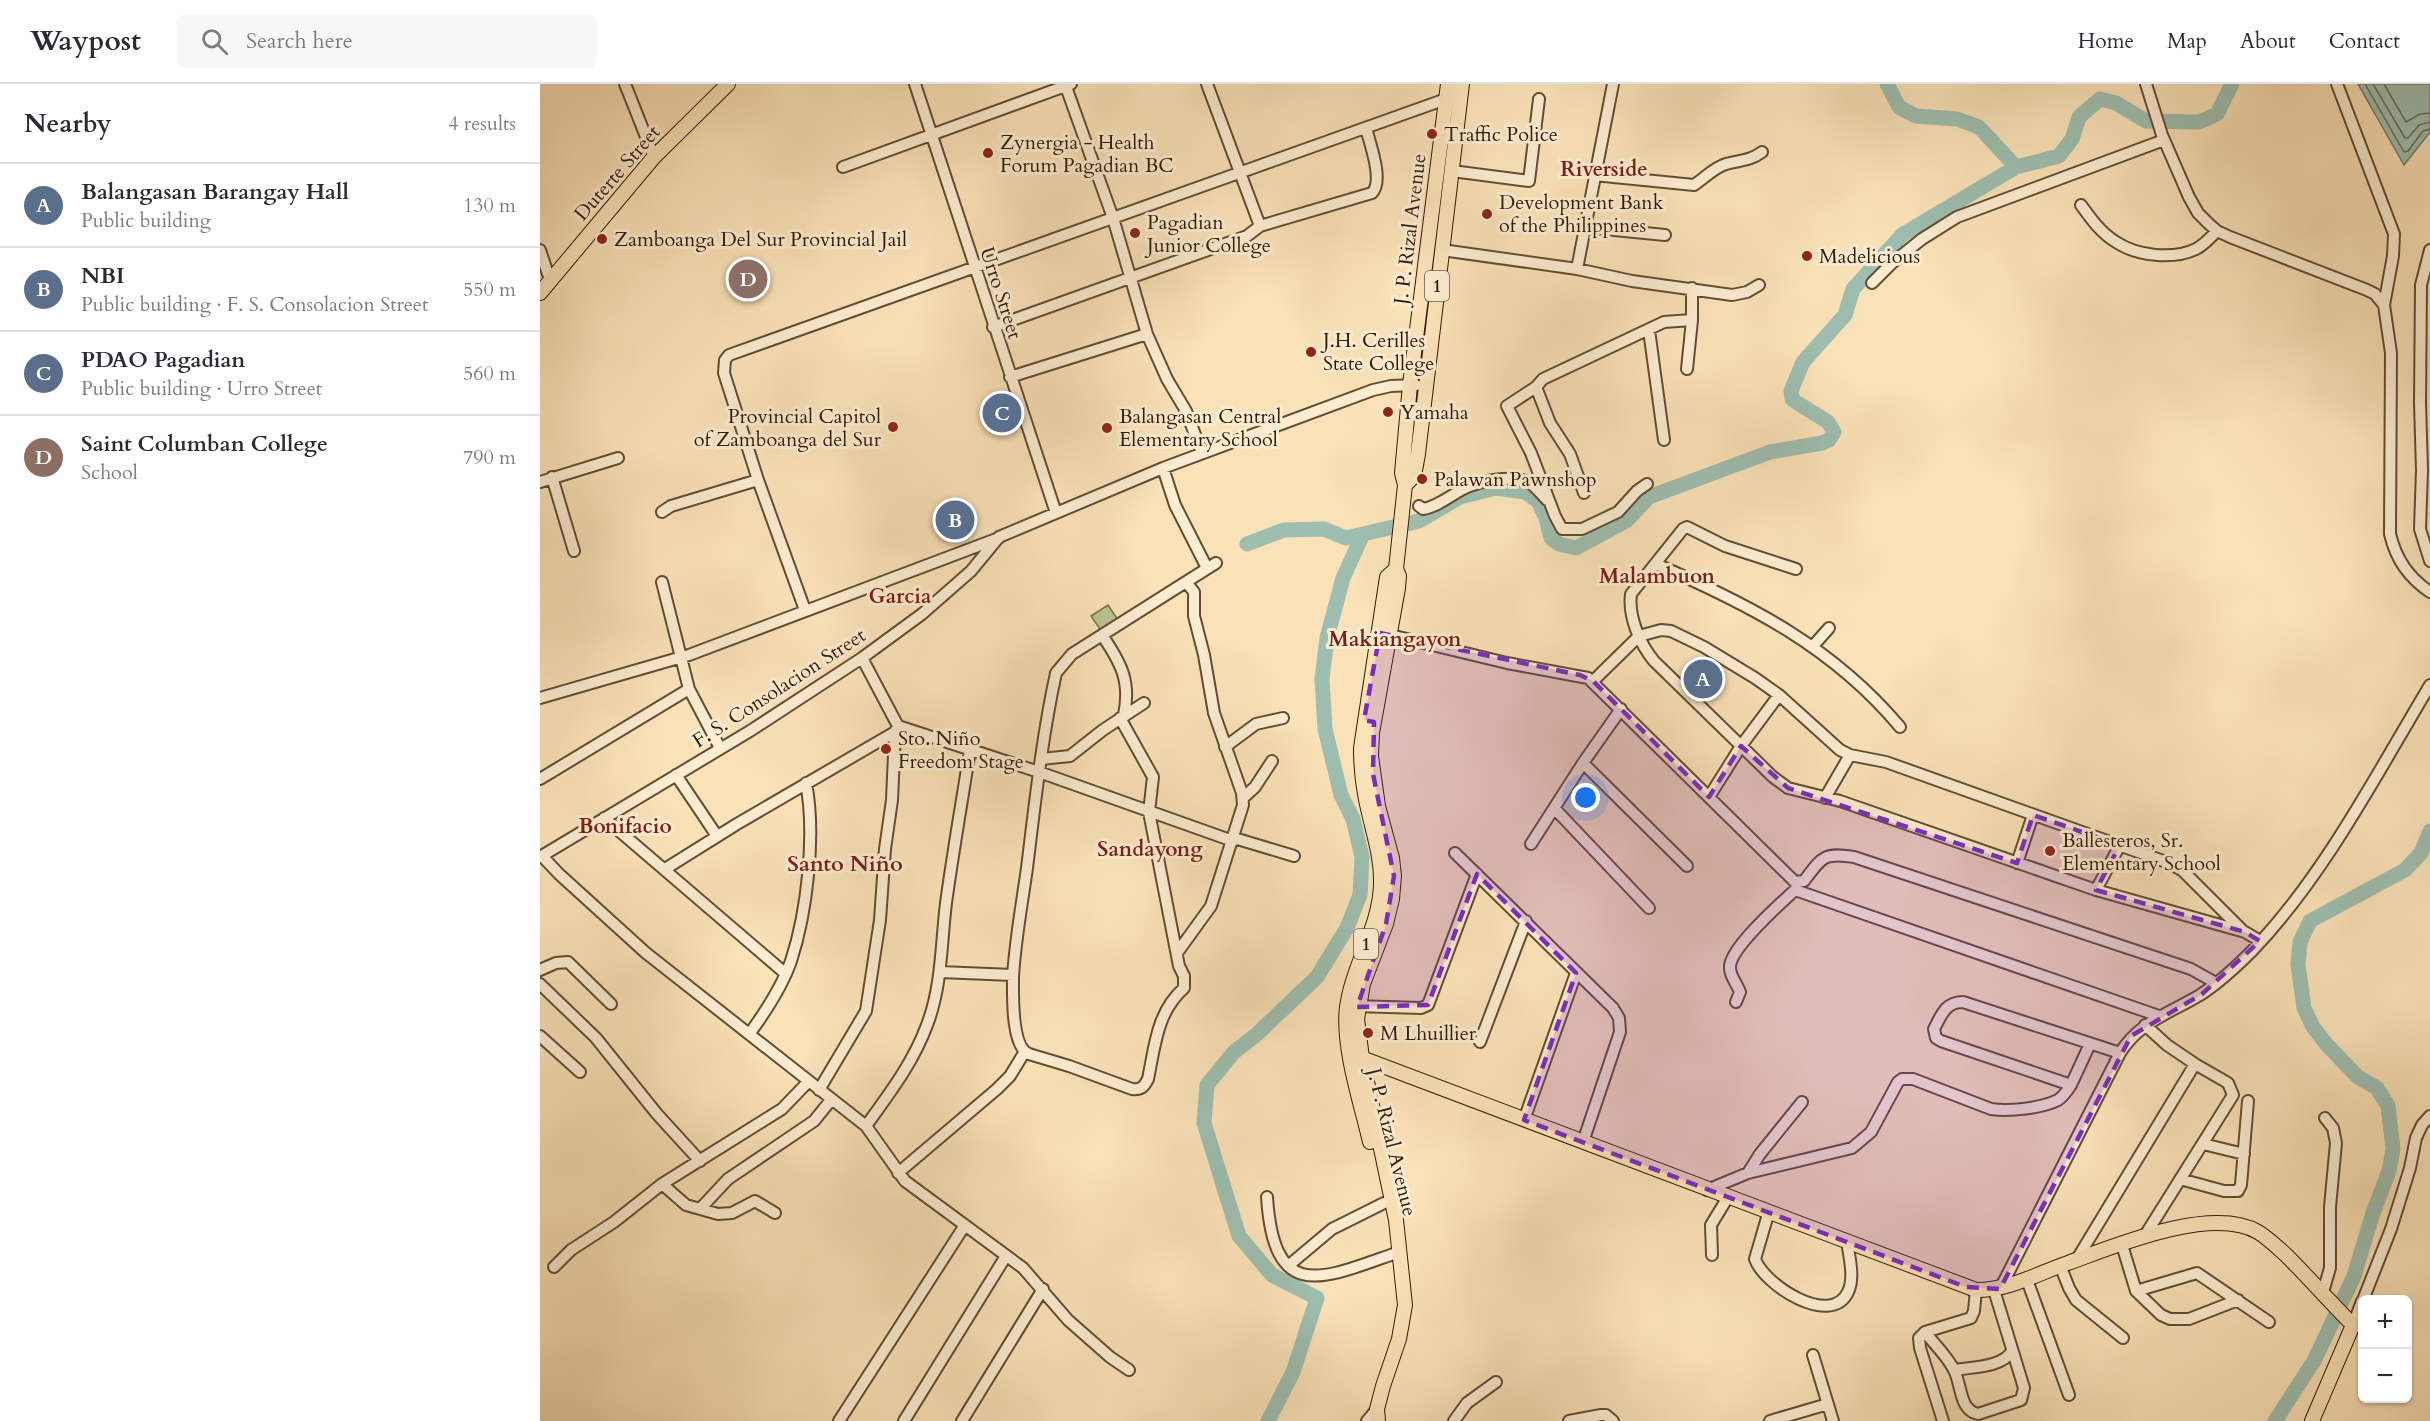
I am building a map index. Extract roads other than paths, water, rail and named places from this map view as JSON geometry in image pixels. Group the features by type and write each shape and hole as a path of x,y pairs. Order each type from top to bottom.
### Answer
{"main road":[{"name":"Duterte Street","path":"540,293 654,157 728,84"},
{"name":"J. P. Rizal Avenue","path":"1396,1233 1391,1226 1384,1203 1356,1056 1352,1006 1386,924 1392,898 1394,876 1373,774 1369,721 1386,633 1387,577 1396,568 1405,485 1401,473 1410,385 1448,84"},
{"name":"J. P. Rizal Avenue","path":"1405,485 1414,476 1427,386 1462,84"},
{"name":"J. P. Rizal Avenue","path":"1356,1056 1396,1220 1404,1278 1404,1321 1378,1415"},
{"path":"1356,1056 1976,1290 1997,1289 2027,1280 2077,1259 2144,1237 2198,1223 2210,1222 2257,1231 2270,1241 2349,1321 2312,1421"}],"street":[{"path":"625,84 654,157"},
{"name":"Urro Street","path":"915,84 1056,513"},
{"path":"1207,84 1242,172 1260,226"},
{"path":"2146,84 2163,138 2189,197 2198,213 2217,231 2367,290 2375,294 2384,305"},
{"path":"2337,84 2394,234 2393,256 2384,305 2391,353 2390,534 2394,551 2402,565 2418,583 2430,592"},
{"path":"843,167 1068,85 1113,218 1147,334 1167,379 1186,411 1202,453"},
{"path":"1577,269 1612,88"},
{"path":"805,610 758,480 724,373 725,360 729,355 1446,99 1461,100"},
{"path":"1452,171 1529,181 1539,99"},
{"path":"993,327 1247,236 1260,226 1366,195 1375,190 1377,179 1366,128"},
{"path":"1872,283 1892,263 1922,239 1958,217 2163,138"},
{"path":"1594,175 1692,185 1716,168 1725,164 1748,161 1762,152"},
{"path":"2081,206 2094,224 2116,243 2137,251 2165,255 2184,254 2199,248 2217,231"},
{"path":"1584,227 1665,235"},
{"path":"540,250 550,280"},
{"path":"1442,250 1577,269 1632,281 1732,295 1747,292 1759,285"},
{"path":"2430,250 2421,285 2420,403 2422,470 2420,529 2430,561"},
{"path":"1687,369 1692,320 1692,288"},
{"path":"1647,484 1637,491 1618,512 1582,529 1562,529 1531,453 1507,407 1536,387 1543,379 1636,334 1664,322 1692,320"},
{"path":"1649,330 1664,440"},
{"path":"1010,377 1147,334"},
{"name":"F. S. Consolacion Street","path":"541,857 750,731 862,658 939,599 971,571 999,537 1163,468 1373,390 1410,385 1427,386"},
{"path":"1536,387 1550,423 1570,454 1584,493"},
{"path":"540,482 618,458"},
{"path":"1102,635 1121,665 1126,688 1122,716 1153,777 1149,812 1179,966 1184,976 1184,988 1173,998 1162,1017 1148,1079 1142,1088 1132,1089 1069,1066 1024,1053 1016,1035 1013,975 1039,772 1056,673 1072,654 1102,635 1186,582 1212,566 1174,505 1163,468"},
{"path":"552,477 574,551"},
{"path":"662,512 671,506 758,480"},
{"path":"1419,506 1423,509 1430,508 1465,488 1485,481 1508,480 1530,483 1552,504"},
{"path":"1796,569 1725,546 1687,527 1631,594 1631,610 1639,636 1654,662 1782,784 2096,890 2245,932"},
{"path":"540,698 680,656 999,537"},
{"path":"1656,564 1729,597 1779,624 1813,646 1871,695 1900,727"},
{"path":"662,582 689,689 720,748"},
{"path":"1177,953 1211,906 1242,810 1243,798 1214,713 1204,654 1194,616 1194,592 1186,582"},
{"path":"1813,646 1829,628"},
{"path":"1593,681 1639,636 1661,630 1682,635 1755,678 1779,695 1832,744 1850,755 1886,762 2169,863 2183,871 2245,932 2260,941"},
{"path":"1386,633 1497,661 1580,675 1593,681 1795,886 1886,923 1982,953 2159,1016"},
{"path":"819,1090 866,1011 880,920 885,849 892,800 896,729 862,658"},
{"path":"1925,1332 1954,1370 1965,1404 1972,1412 1978,1414 2021,1400 2024,1388 2012,1351 1997,1289 2120,1053 2131,1036 2145,1025 2202,993 2234,970 2303,892 2430,685"},
{"path":"540,779 689,689"},
{"path":"1709,797 1741,746 1779,695"},
{"path":"1041,759 1070,756 1122,716 1144,703"},
{"path":"1531,844 1582,763 1621,710"},
{"path":"1225,747 1256,724 1284,718"},
{"path":"665,869 896,729 1039,772 1233,840 1294,856"},
{"path":"866,1126 902,1077 918,1047 935,1001 948,887 970,750"},
{"path":"1825,798 1850,755"},
{"path":"1243,798 1255,787 1272,761"},
{"path":"1582,763 1687,866"},
{"path":"676,775 717,836"},
{"path":"750,1033 768,1009 786,974 798,938 810,841 806,783"},
{"path":"1554,808 1649,908"},
{"path":"2017,863 2033,815"},
{"path":"604,818 786,974"},
{"path":"2096,890 2120,844"},
{"path":"1455,853 1613,1008 1621,1023 1583,1142"},
{"path":"1736,1002 1740,992 1730,969 1732,960 1764,919 1795,886 1804,880 1816,863 1825,856 1839,855 1854,857 2191,969 2216,983"},
{"path":"541,857 646,953 750,1033 831,1101 866,1126 905,1181 1023,1268 1068,1320 1110,1357 1129,1370"},
{"path":"1352,1006 1421,1008 1428,1005 1477,874"},
{"path":"1480,1042 1526,921"},
{"path":"540,970 556,963 568,962 611,1004"},
{"path":"940,972 1013,975"},
{"path":"1524,1120 1576,973"},
{"path":"540,984 596,1038 657,1114 700,1161"},
{"path":"2071,1085 1941,1041 1936,1038 1934,1029 1945,1009 1952,1003 1963,1002 2120,1053"},
{"path":"2144,1237 2231,1100 2232,1089 2228,1083 2195,1064 2145,1025"},
{"path":"540,1036 580,1072"},
{"path":"1707,1190 1748,1173 1852,1148 1871,1132 1898,1082 1902,1079 1913,1079 2002,1110 2016,1110 2058,1100 2065,1095 2071,1085 2090,1044"},
{"path":"898,1173 997,1089 1010,1076 1024,1053"},
{"path":"2077,1259 2195,1064"},
{"path":"554,1267 571,1250 614,1222 662,1184 782,1109 808,1082"},
{"path":"700,1209 728,1179 814,1121 831,1101"},
{"path":"2180,1179 2234,1192 2241,1185 2248,1101"},
{"path":"1748,1173 1760,1154 1802,1102"},
{"path":"2365,1295 2391,1229 2410,1168 2416,1137 2430,1116"},
{"path":"2325,1118 2333,1128 2336,1143 2330,1207 2330,1268 2327,1298"},
{"path":"2203,1144 2244,1154"},
{"path":"662,1184 682,1203 718,1214 732,1213 755,1201 775,1213"},
{"path":"1267,1197 1273,1239 1288,1266 1296,1273 1315,1276 1345,1271 1399,1252"},
{"path":"1712,1255 1711,1225 1728,1197"},
{"path":"1288,1266 1332,1229 1384,1203"},
{"path":"1769,1211 1755,1258 1774,1284 1797,1298 1823,1306 1840,1302 1847,1295 1850,1287 1847,1241"},
{"path":"839,1421 965,1225"},
{"path":"2122,1245 2136,1290 2143,1300 2161,1315 2179,1320 2238,1300"},
{"path":"904,1421 1006,1256"},
{"path":"2060,1265 2076,1300 2123,1338"},
{"path":"2136,1290 2198,1272 2269,1322"},
{"path":"2027,1280 2069,1395"},
{"path":"962,1421 1043,1289"},
{"path":"1943,1421 1920,1348 1919,1338 1925,1332 1971,1318 1976,1290"},
{"path":"2349,1321 2358,1308"},
{"path":"1954,1370 1994,1363 2005,1359 2012,1351"},
{"path":"1813,1355 1833,1421"},
{"path":"1454,1421 1467,1403 1496,1382"},
{"path":"1770,1421 1828,1404"},
{"path":"1367,1421 1378,1415"},
{"path":"1569,1421 1601,1415 1613,1421"}],"water":[{"path":"2358,84 2430,84 2430,132 2404,165"}],"waterway":[{"path":"1887,84 1899,107 1916,116 1957,119 1979,127 2016,167"},
{"path":"1247,544 1284,530 1324,529 1346,538 1419,521 1460,497 1496,488 1525,492 1538,501 1546,518 1551,538 1559,544 1576,548 1626,521 1649,497 1770,452 1829,440 1834,432 1828,422 1792,399 1791,391 1803,362 1845,315 1853,289 1902,235 2016,167 2059,156 2072,139 2079,117 2100,99 2116,103 2146,121 2199,122 2217,114 2232,84"},
{"path":"1268,1421 1293,1372 1317,1298 1272,1275 1239,1236 1204,1123 1207,1085 1234,1052 1256,1035 1317,977 1347,928 1360,895 1362,857 1353,819 1341,795 1325,729 1322,679 1327,638 1343,578 1363,534"},
{"path":"2275,1421 2314,1361 2354,1276 2373,1213 2389,1171 2393,1149 2388,1106 2377,1088 2358,1077 2327,1045 2313,1027 2304,1008 2298,964 2300,942 2310,921 2405,870 2421,853 2430,831"}],"place":[{"name":"Traffic Police","path":"1432,134"},
{"name":"Zynergia - Health Forum Pagadian BC","path":"988,153"},
{"name":"Development Bank of the Philippines","path":"1487,214"},
{"name":"Pagadian Junior College","path":"1135,233"},
{"name":"Zamboanga Del Sur Provincial Jail","path":"602,239"},
{"name":"Madelicious","path":"1807,256"},
{"name":"Saint Columban College","path":"748,279"},
{"name":"J.H. Cerilles State College","path":"1311,352"},
{"name":"Yamaha","path":"1388,412"},
{"name":"PDAO Pagadian","path":"1002,413"},
{"name":"Provincial Capitol of Zamboanga del Sur","path":"893,427"},
{"name":"Balangasan Central Elementary School","path":"1107,428"},
{"name":"Palawan Pawnshop","path":"1422,479"},
{"name":"NBI","path":"955,520"},
{"name":"Balangasan Barangay Hall","path":"1703,679"},
{"name":"Sto. Niño Freedom Stage","path":"886,749"},
{"name":"Ballesteros, Sr. Elementary School","path":"2050,851"},
{"name":"M Lhuillier","path":"1368,1033"}],"district":[{"name":"Riverside","path":"1604,169"},
{"name":"Malambuon","path":"1657,576"},
{"name":"Garcia","path":"900,596"},
{"name":"Makiangayon","path":"1395,639"},
{"name":"Bonifacio","path":"625,826"},
{"name":"Sandayong","path":"1150,849"},
{"name":"Santo Niño","path":"845,864"}]}
